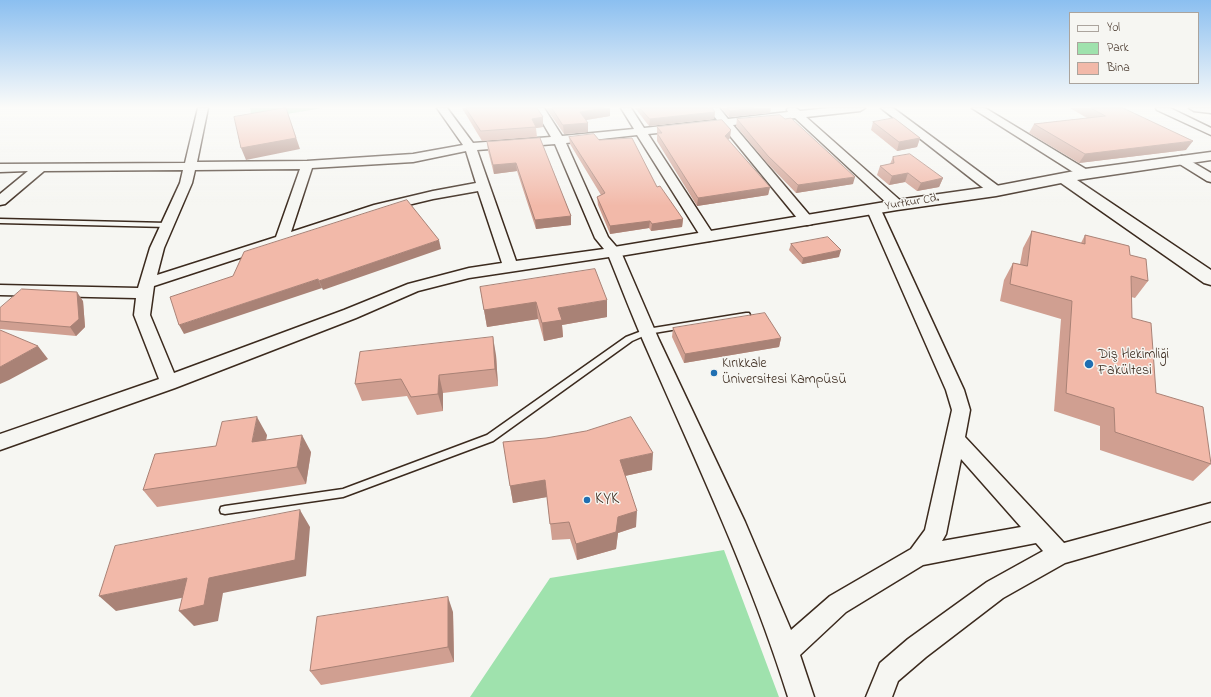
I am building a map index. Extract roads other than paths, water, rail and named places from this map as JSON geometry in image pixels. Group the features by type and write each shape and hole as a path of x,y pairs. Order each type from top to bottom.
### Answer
{"street":[{"path":"169,383 142,315 145,288 157,248 186,183 196,141"},
{"path":"465,141 470,147 510,266"},
{"path":"0,168 190,168 307,165 413,158 470,147 552,141"},
{"path":"559,141 602,238 614,252 647,332 734,519 787,650 801,697"},
{"path":"648,141 708,237"},
{"path":"741,141 807,221"},
{"path":"826,141 897,205"},
{"path":"929,141 996,191"},
{"path":"1029,141 1084,175 1106,194 1211,264"},
{"name":"Yurtkur Cd.","path":"614,252 897,205 996,191 1064,178 1211,156"},
{"path":"1182,160 1211,178"},
{"path":"282,239 307,165"},
{"path":"0,201 40,168"},
{"path":"1064,178 1211,278"},
{"path":"0,290 145,288 282,239 379,208 433,195 483,186"},
{"path":"874,210 955,390 961,410 935,534 919,556"},
{"path":"0,442 169,383 350,314 412,287 469,273 614,252"},
{"path":"955,439 1060,554"},
{"path":"879,697 889,672 917,648 995,590 1060,554 1211,512"},
{"path":"787,650 838,604 919,556 1040,533"}],"lane":[{"path":"0,221 167,225"},
{"path":"225,510 343,493 490,438 629,340 647,332 746,315"}],"place":[{"name":"Diş Hekimliği Fakültesi","path":"1089,364"},
{"name":"Kırıkkale Üniversitesi Kampüsü","path":"714,373"},
{"name":"KYK","path":"587,500"}]}
